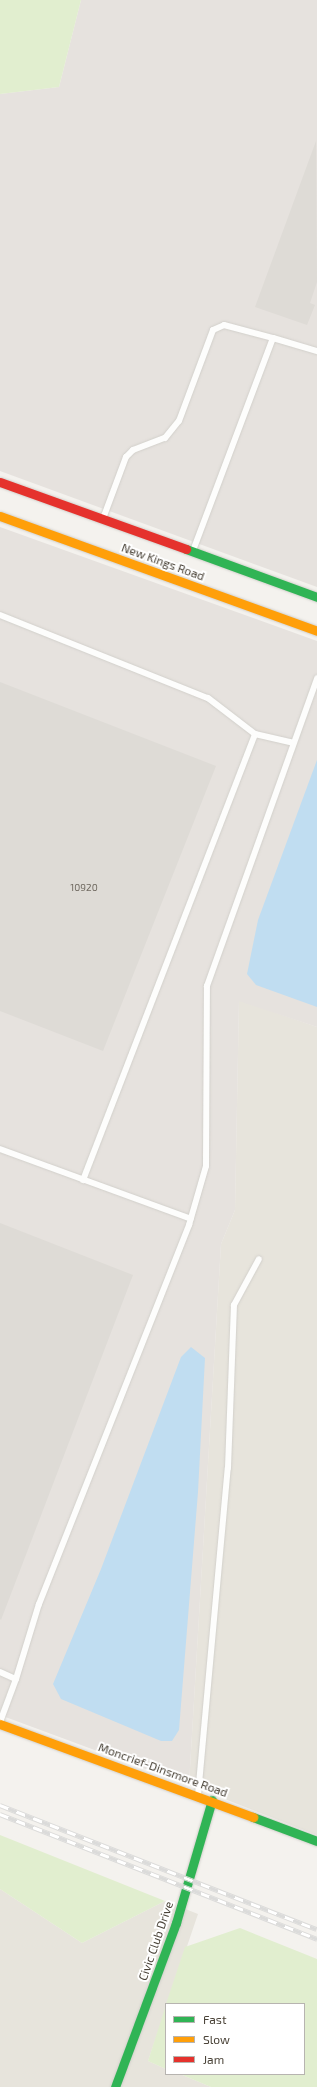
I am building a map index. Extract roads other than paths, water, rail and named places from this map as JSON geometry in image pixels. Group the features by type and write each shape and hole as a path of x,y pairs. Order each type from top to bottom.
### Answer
{"main road":[{"name":"New Kings Road","path":"0,482 317,596"},
{"name":"New Kings Road","path":"0,516 317,630"},
{"name":"Moncrief-Dinsmore Road","path":"0,1723 212,1800 317,1841"},
{"name":"Civic Club Drive","path":"115,2087 176,1923 212,1800"}],"lane":[{"path":"103,519 126,457 133,450 165,438 179,421 214,330 224,326 317,351"},
{"path":"193,552 273,338"},
{"path":"0,615 208,698 255,734 292,743"},
{"path":"0,1723 16,1679 39,1604 191,1219 206,1166 207,986 292,743 317,678"},
{"path":"83,1180 255,734"},
{"path":"0,1149 191,1219"},
{"path":"198,1795 228,1468 234,1305 259,1259"},
{"path":"0,1672 16,1679"}],"water":[{"path":"317,760 317,1007 256,985 247,974 258,920"},
{"path":"191,1347 205,1358 198,1492 179,1730 172,1741 161,1741 61,1699 53,1684 101,1569 181,1357"}],"railway":[{"path":"0,1805 317,1929"},
{"path":"0,1814 317,1939"}]}
